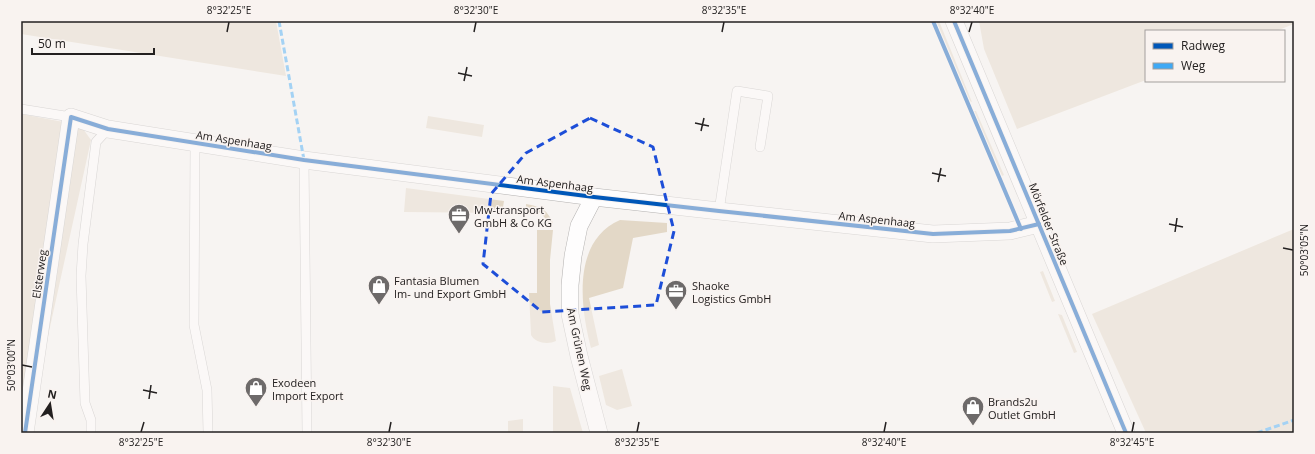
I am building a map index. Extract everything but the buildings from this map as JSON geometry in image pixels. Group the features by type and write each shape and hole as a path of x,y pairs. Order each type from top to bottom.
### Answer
{"street":[{"name":"Mörfelder Straße","path":"954,21 1126,433"},
{"name":"Am Aspenhaag","path":"71,118 108,129 304,160 594,197 719,211 933,234 1010,231 1039,224"},
{"name":"Elsterweg","path":"25,433 71,118"},
{"name":"Am Grünen Weg","path":"594,197 579,226 572,256 570,314 579,356 599,433"}],"lane":[{"path":"719,211 737,91 768,96 760,147"},
{"name":"Am Aspenhaag","path":"21,109 71,118"},
{"path":"91,433 91,420 85,403 81,276 83,244 96,142 108,129"},
{"path":"196,143 194,325 207,390 208,433"},
{"path":"304,160 307,433"}],"highlighted area":[{"path":"590,118 653,147 674,231 656,305 542,312 483,264 491,194 526,153"}],"shaded area":[{"path":"21,21 276,21 286,76 21,34"},
{"path":"935,21 939,21 972,102 969,101"},
{"path":"979,21 1294,21 1294,24 1279,30 1145,30 1145,80 1017,129 984,49"},
{"path":"973,111 976,111 1004,175 1002,176"},
{"path":"21,114 81,126 91,140 36,391 21,433"},
{"path":"428,116 484,125 482,137 426,128"},
{"path":"406,188 504,201 502,213 404,212"},
{"path":"526,204 536,206 545,211 553,223 548,223 539,212 526,208"},
{"path":"620,220 667,223 667,232 633,238 623,288 589,298 599,345 591,348 584,313 583,276 587,259 594,243 605,230"},
{"path":"1294,229 1294,433 1146,433 1092,314"},
{"path":"537,230 553,230 550,260 550,304 556,341 549,343 535,340 531,335 529,293 537,293"},
{"path":"1043,271 1055,301 1052,302 1040,272"},
{"path":"1058,314 1062,315 1077,352 1074,353"},
{"path":"622,369 632,406 617,410 606,405 599,376"},
{"path":"553,386 570,388 583,433 553,433"},
{"path":"523,419 523,433 508,433 508,421"}],"marked path":[{"path":"279,21 304,160"},
{"path":"1257,433 1294,420"}],"cycle path":[{"path":"933,21 1021,229"},
{"path":"954,21 1126,433"},
{"path":"25,433 71,117 108,129 304,160 594,197 719,211 933,234 1010,231 1039,224"}],"place":[{"name":"Mw-transport GmbH & Co KG","path":"459,234"},
{"name":"Fantasia Blumen Im- und Export GmbH","path":"379,306"},
{"name":"Shaoke Logistics GmbH","path":"676,310"},
{"name":"Exodeen Import Export","path":"256,408"},
{"name":"Brands2u Outlet GmbH","path":"973,426"}]}
